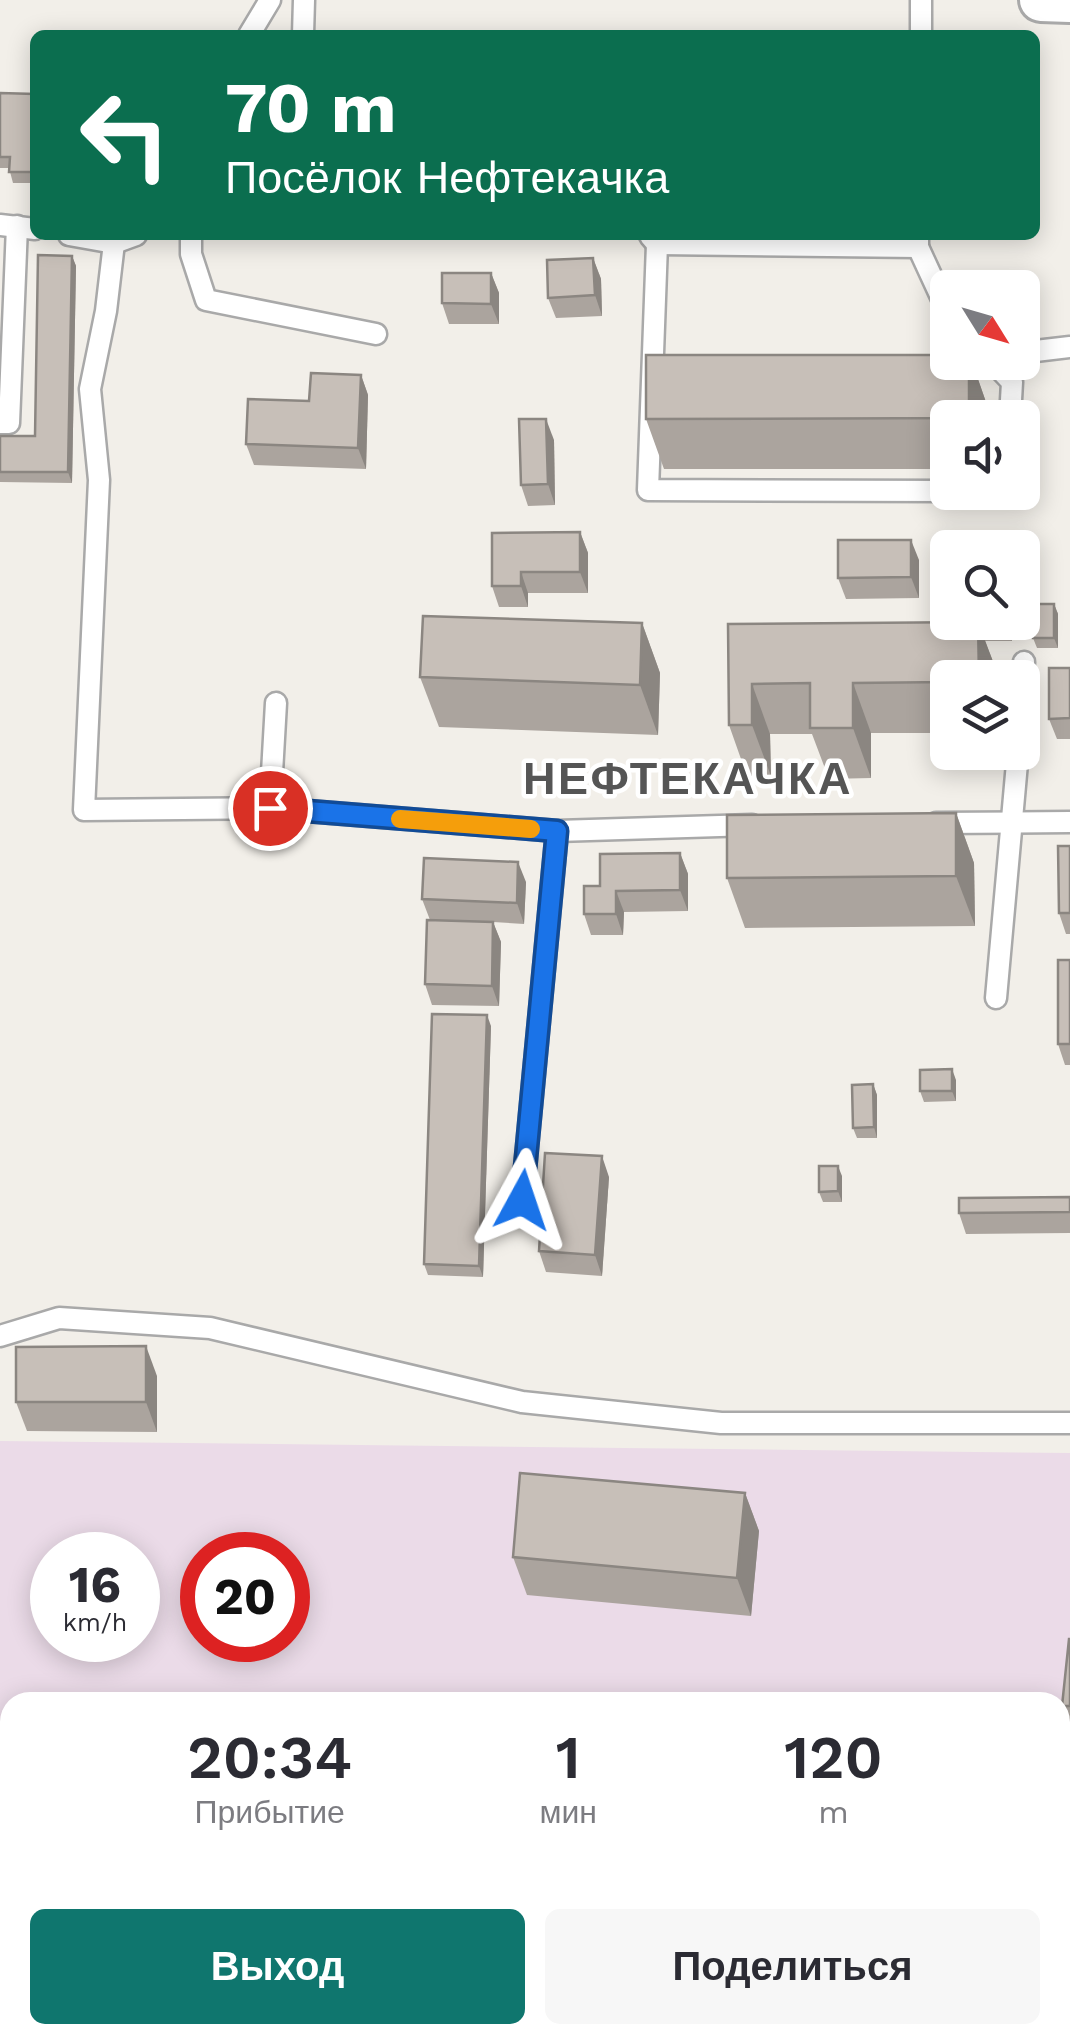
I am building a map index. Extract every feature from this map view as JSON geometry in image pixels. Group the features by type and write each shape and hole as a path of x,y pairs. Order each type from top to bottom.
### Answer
{"street":[{"path":"1041,0 1070,1"}],"lane":[{"path":"252,30 270,0"},
{"path":"303,30 304,0"},
{"path":"921,30 922,0"},
{"path":"0,423 9,423 17,227"},
{"path":"97,240 122,240"},
{"path":"191,240 191,254 206,300 376,334"},
{"path":"930,270 918,241 653,240 648,490 930,490"},
{"path":"114,243 106,311 90,389 99,480 84,810 270,808 557,831 774,825"},
{"path":"1040,350 1070,346"},
{"path":"1011,400 1012,382"},
{"path":"270,808 276,703"},
{"path":"996,998 1017,770"},
{"path":"914,824 1070,822"},
{"path":"522,1200 557,831"},
{"path":"0,1336 59,1318 210,1328 522,1402 721,1423 1070,1423"}],"shaded area":[{"path":"0,1441 1070,1453 1070,1692 0,1692"}],"building":[{"path":"0,93 30,94 30,172 9,172 10,157 0,157"},
{"path":"38,255 72,256 68,472 0,472 0,436 35,436"},
{"path":"593,258 595,295 548,298 547,260"},
{"path":"442,273 491,273 491,304 442,303"},
{"path":"646,355 930,355 930,380 969,380 969,400 930,400 930,418 646,419"},
{"path":"311,373 361,375 358,448 246,444 248,399 309,401"},
{"path":"519,419 546,419 548,484 521,485"},
{"path":"580,532 580,572 521,572 521,586 492,586 492,533"},
{"path":"838,540 911,540 911,577 838,578"},
{"path":"1040,604 1054,604 1054,638 1040,638"},
{"path":"423,616 642,623 640,685 420,677"},
{"path":"930,622 930,640 978,640 979,660 930,660 930,682 853,683 853,728 810,728 810,683 752,684 752,725 729,725 728,624"},
{"path":"1049,668 1070,668 1070,718 1049,719"},
{"path":"956,813 956,876 727,878 727,815"},
{"path":"1058,846 1070,846 1070,913 1059,913"},
{"path":"680,853 680,890 616,891 616,914 584,914 584,886 600,886 600,854"},
{"path":"424,858 518,862 517,903 422,899"},
{"path":"427,920 493,922 492,986 425,984"},
{"path":"1058,960 1070,960 1070,1044 1058,1044"},
{"path":"432,1014 487,1015 479,1266 424,1264"},
{"path":"952,1069 952,1091 920,1091 920,1070"},
{"path":"873,1084 874,1127 853,1128 852,1085"},
{"path":"545,1153 602,1156 595,1255 539,1251"},
{"path":"819,1166 838,1166 838,1191 819,1192"},
{"path":"1070,1197 1070,1212 959,1213 959,1198"},
{"path":"146,1346 146,1402 16,1402 16,1347"},
{"path":"520,1473 745,1493 737,1578 513,1557"},
{"path":"1069,1639 1070,1639 1070,1692 1063,1692"}],"slow traffic":[{"path":"400,819 531,829"}],"district":[{"name":"НЕФТЕКАЧКА","path":"688,778"}],"route":[{"path":"270,808 557,831 522,1200"}]}
